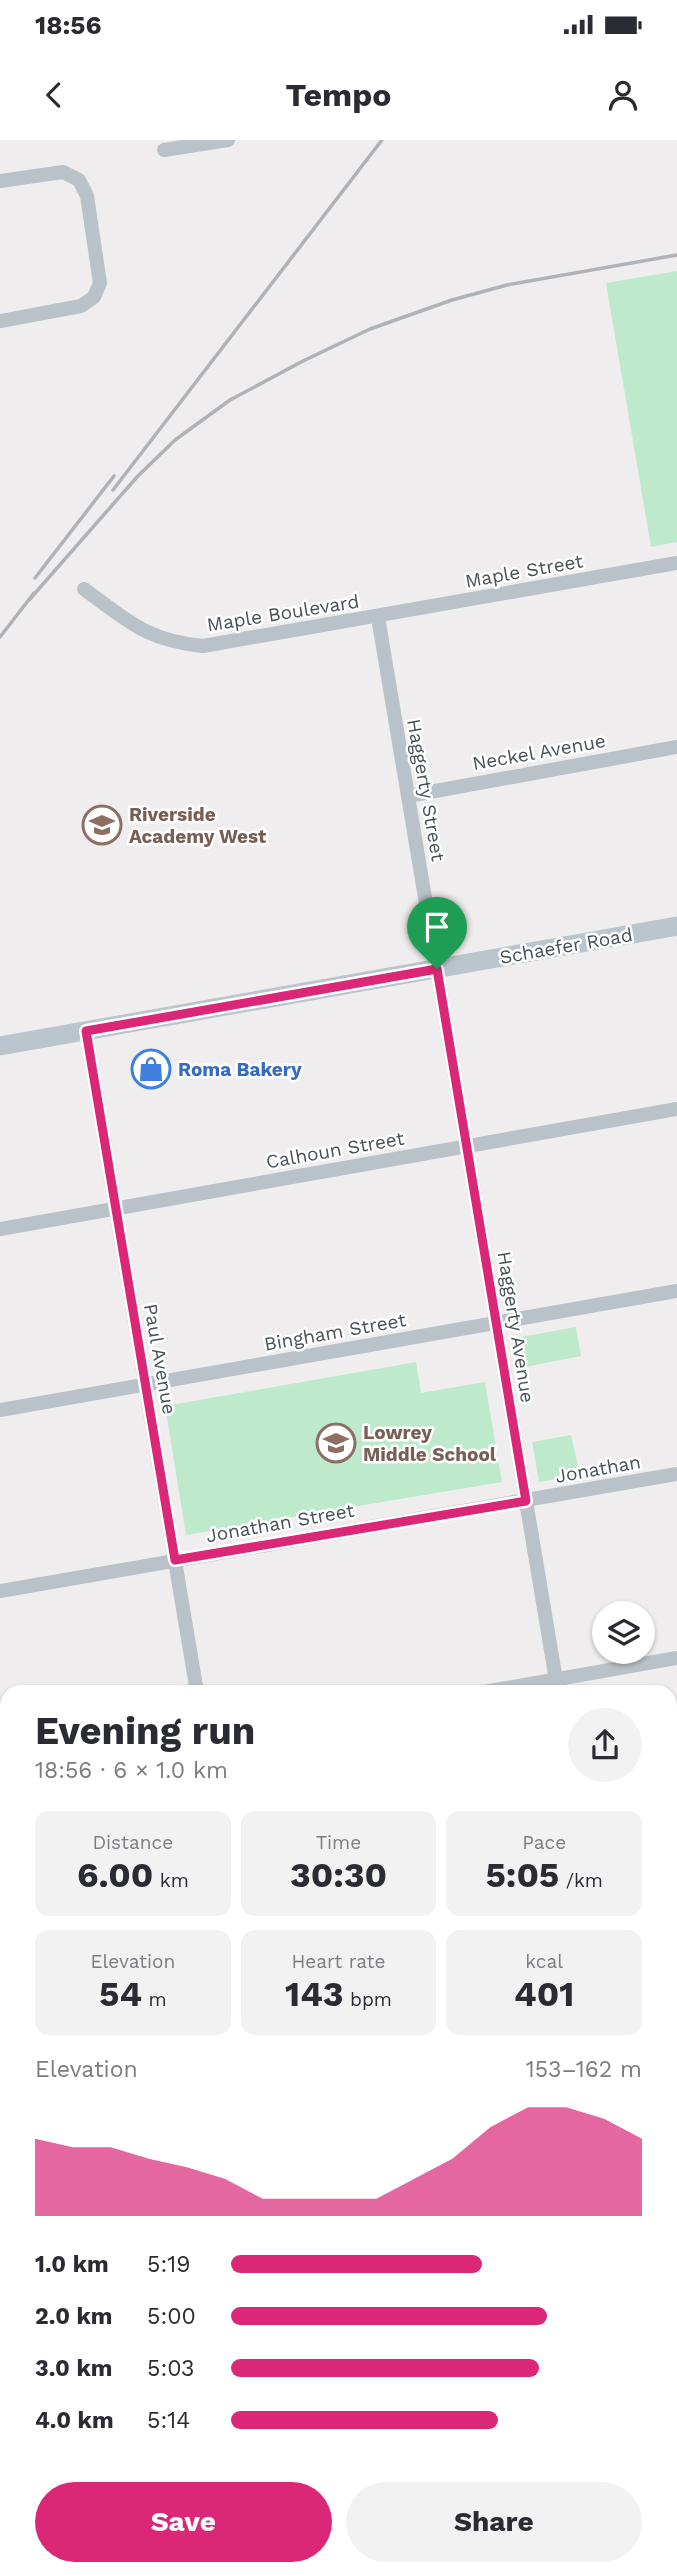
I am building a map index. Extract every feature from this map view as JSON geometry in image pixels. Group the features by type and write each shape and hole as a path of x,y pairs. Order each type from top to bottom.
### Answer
{"main road":[{"name":"Schaefer Road","path":"0,1046 677,926"}],"street":[{"path":"164,150 228,140"},
{"path":"0,181 63,172 79,180 87,196 100,283 94,297 81,306 0,321"},
{"name":"Maple Street","path":"378,617 677,564"},
{"name":"Maple Boulevard","path":"84,589 141,631 173,643 203,646 378,617"},
{"name":"Haggerty Street","path":"378,617 437,969"},
{"name":"Neckel Avenue","path":"408,796 677,747"},
{"name":"Haggerty Avenue","path":"437,969 557,1685"},
{"name":"Paul Avenue","path":"86,1031 196,1685"},
{"name":"Calhoun Street","path":"0,1229 677,1109"},
{"name":"Bingham Street","path":"0,1410 677,1290"},
{"name":"Jonathan","path":"526,1501 677,1474"},
{"name":"Jonathan Street","path":"0,1591 526,1501"},
{"path":"561,1685 677,1658"}],"green space":[{"path":"677,271 677,542 651,547 606,283"},
{"path":"576,1327 581,1356 520,1368 515,1338"},
{"name":"Lowrey Middle School","path":"416,1362 421,1393 485,1382 502,1482 186,1535 165,1406"},
{"path":"571,1435 580,1475 539,1482 532,1442"}],"railway":[{"path":"113,490 382,140"},
{"path":"29,600 137,477 175,440 230,400 303,361 370,329 452,300 507,285 677,255"},
{"path":"35,578 114,476"},
{"path":"0,637 34,593"}],"place":[{"name":"Riverside Academy West","path":"102,825"},
{"name":"Roma Bakery","path":"151,1069"},
{"name":"Lowrey Middle School","path":"336,1443"}],"route":[{"path":"437,969 526,1501 175,1560 86,1031 437,969"}]}
